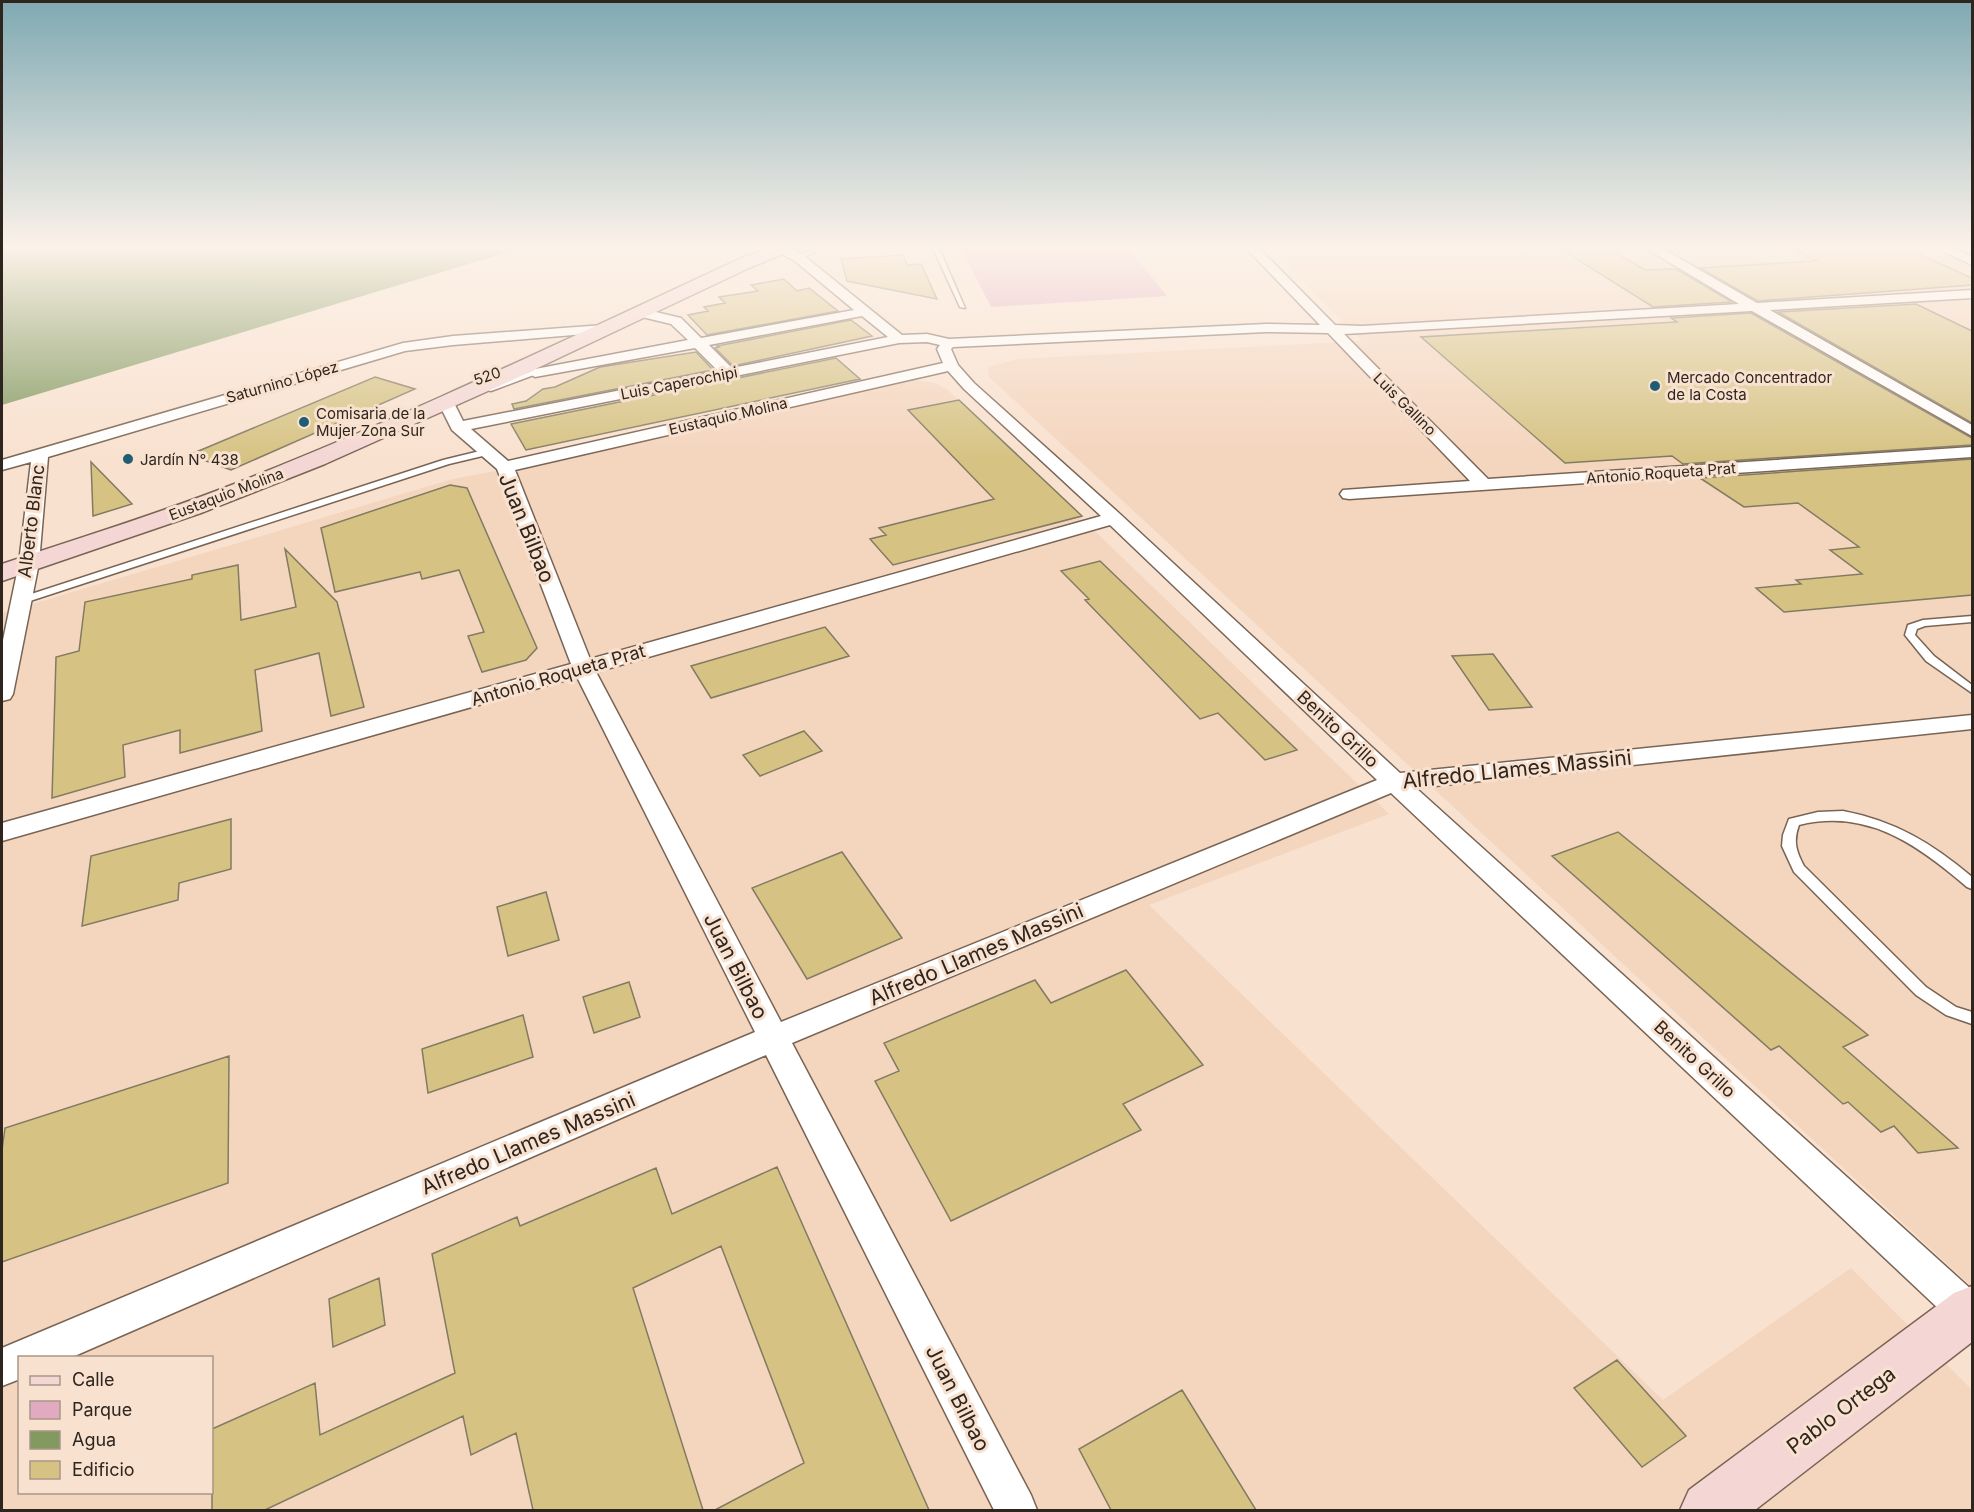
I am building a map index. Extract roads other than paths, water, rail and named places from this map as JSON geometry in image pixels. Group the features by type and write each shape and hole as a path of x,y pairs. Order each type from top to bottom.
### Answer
{"main road":[{"name":"Eustaquio Molina","path":"2,573 187,511 447,404 630,317"},
{"name":"Pablo Ortega","path":"1709,1510 1972,1313"}],"street":[{"path":"658,317 676,321 700,342 729,373"},
{"path":"535,374 838,317"},
{"path":"869,317 899,339 927,338 949,343 1266,328 1362,330 1591,317"},
{"name":"Luis Gallino","path":"1318,317 1484,485"},
{"path":"1771,317 1972,431"},
{"name":"Saturnino López","path":"2,465 403,347 461,339 565,334 604,329"},
{"name":"Luis Caperochipi","path":"458,427 899,339"},
{"path":"949,343 944,349 951,366"},
{"name":"Eustaquio Molina","path":"496,460 951,366"},
{"name":"Benito Grillo","path":"951,366 969,386 1114,518 1394,782 1972,1313"},
{"path":"447,404 458,427"},
{"name":"Juan Bilbao","path":"458,427 496,460 583,668 1016,1510"},
{"name":"Antonio Roqueta Prat","path":"1349,494 1972,452"},
{"name":"Alberto Blanc","path":"2,694 29,563 40,454"},
{"name":"Antonio Roqueta Prat","path":"2,832 1114,518"},
{"name":"Alfredo Llames Massini","path":"29,1356 773,1038 1394,782 1972,722"},
{"path":"2,1367 18,1361"}],"lane":[{"name":"520","path":"447,404 535,374"},
{"path":"20,601 446,462 496,460"},
{"path":"1972,619 1923,623 1912,627 1910,635 1925,654 1972,690"},
{"path":"1972,884 1943,857 1901,834 1859,817 1813,815 1794,822 1788,835 1789,851 1798,868 1921,991 1950,1011 1972,1018"}],"water":[{"path":"2,317 295,317 2,405"}],"place":[{"name":"Mercado Concentrador de la Costa","path":"1655,386"},
{"name":"Comisaria de la Mujer Zona Sur","path":"304,422"},
{"name":"Jardín N° 438","path":"128,459"}]}
